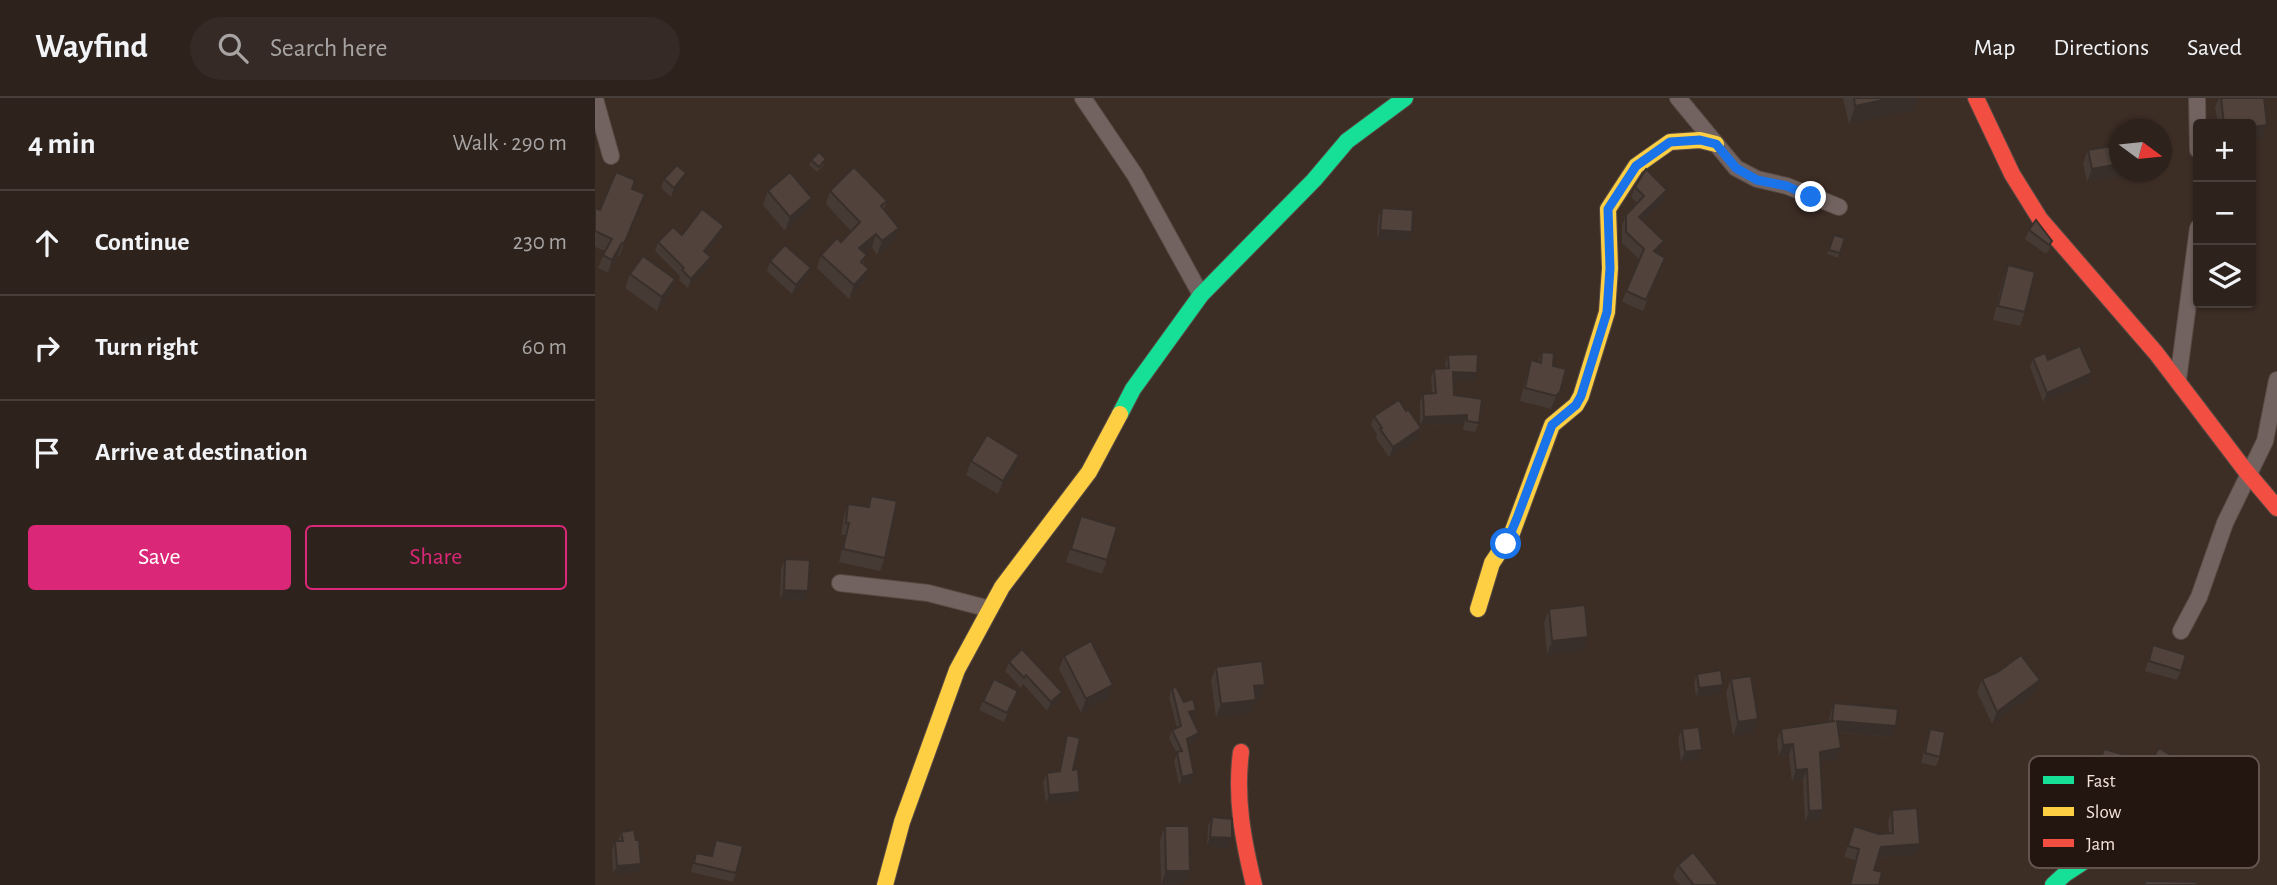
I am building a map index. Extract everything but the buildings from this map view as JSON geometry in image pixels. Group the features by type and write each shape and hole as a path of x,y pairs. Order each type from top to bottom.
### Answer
{"street":[{"path":"1083,98 1135,175 1201,295"},
{"path":"885,885 902,822 957,670 1002,587 1089,472 1133,389 1201,295 1314,180 1347,141 1405,98"},
{"path":"1678,98 1736,168 1757,180 1787,186 1839,207"},
{"path":"1976,98 2025,197 2073,258 2134,325 2248,475 2277,508"},
{"path":"2197,98 2197,119"},
{"path":"595,99 611,156"},
{"path":"1478,610 1492,563 1512,533 1552,425 1576,405 1581,396 1607,312 1610,268 1608,209 1636,166 1670,142 1700,140 1716,144"},
{"path":"2178,380 2196,245"},
{"path":"2181,631 2199,597 2225,523 2265,441 2277,380"},
{"path":"840,583 928,593 990,609"},
{"path":"1241,752 1237,792 1254,885"},
{"path":"2053,885 2073,868"}],"traffic: fast":[{"path":"1120,414 1133,389 1201,295 1314,180 1347,141 1405,98"},
{"path":"2053,885 2074,868"}],"traffic: slow":[{"path":"1478,609 1492,563 1512,533 1552,425 1576,405 1581,396 1607,312 1610,268 1608,209 1636,166 1670,142 1700,140 1716,144"},
{"path":"885,885 902,822 957,670 1002,587 1089,472 1120,414"}],"traffic: jam":[{"path":"1976,98 2012,174 2040,219 2156,353 2277,508"},
{"path":"1241,752 1241,819 1254,885"}],"route":[{"path":"1506,544 1552,425 1576,405 1581,396 1607,312 1610,268 1608,209 1636,166 1670,142 1700,140 1716,144 1736,168 1757,180 1787,186 1811,197"}]}
